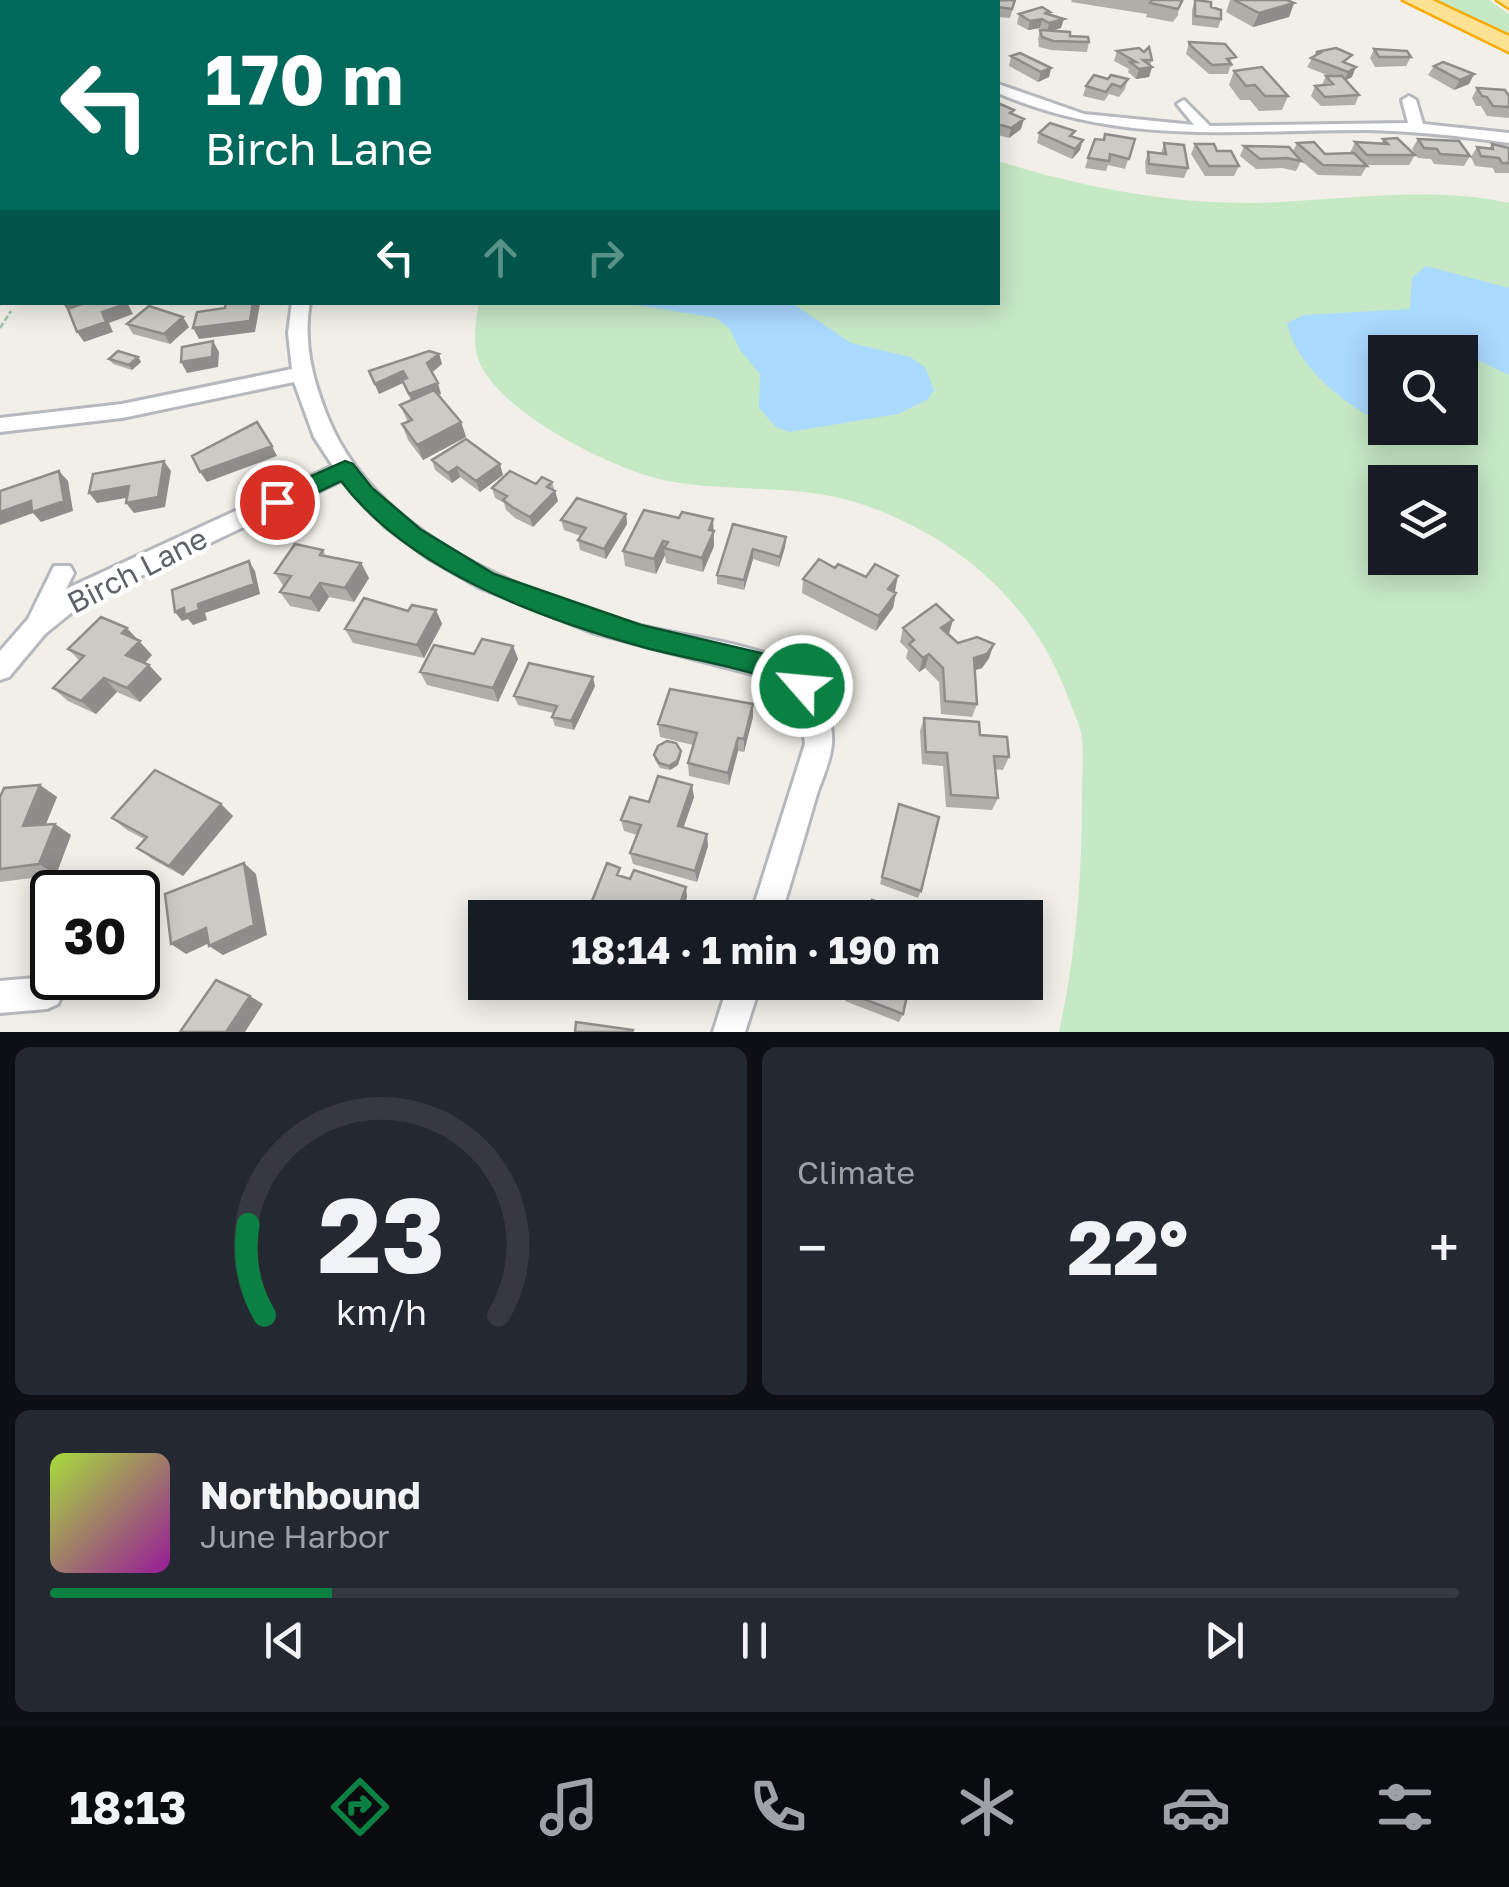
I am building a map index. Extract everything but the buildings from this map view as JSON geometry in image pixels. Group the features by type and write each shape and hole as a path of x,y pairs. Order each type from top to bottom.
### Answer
{"highway":[{"path":"1414,0 1509,45"}],"street":[{"path":"1000,89 1062,114 1139,129 1352,126 1509,138"},
{"path":"1410,100 1417,128"},
{"path":"1184,104 1207,131"},
{"path":"300,305 296,331 312,417 364,494 412,536 485,581 641,636 765,666 802,686 817,717 818,744 771,900"},
{"path":"0,425 122,411 302,374"},
{"name":"Birch Lane","path":"0,669 36,628 72,597 345,470"},
{"path":"36,628 62,573"},
{"path":"0,998 30,995"},
{"path":"729,1032 739,1000"}],"path":[{"path":"0,328 15,305"}],"green space":[{"path":"1418,0 1489,0 1509,14 1509,43"},
{"path":"1000,162 1093,186 1190,201 1255,203 1447,195 1509,203 1509,1032 1059,1032 1079,887 1082,738 1053,662 1012,603 960,554 897,518 864,505 816,494 668,481 589,452 530,417 506,397 487,376 475,343 479,305 1000,305"}],"water":[{"path":"1426,266 1509,288 1509,375 1478,360 1478,335 1368,335 1368,414 1338,395 1311,369 1287,323 1304,315 1410,309 1412,278"},
{"path":"636,305 795,305 851,343 910,357 925,367 934,390 927,400 898,414 789,432 776,427 759,408 760,374 740,350 730,329 716,318"}],"route":[{"path":"277,502 345,470 364,494 412,536 485,581 641,636 765,666 802,686"}]}
